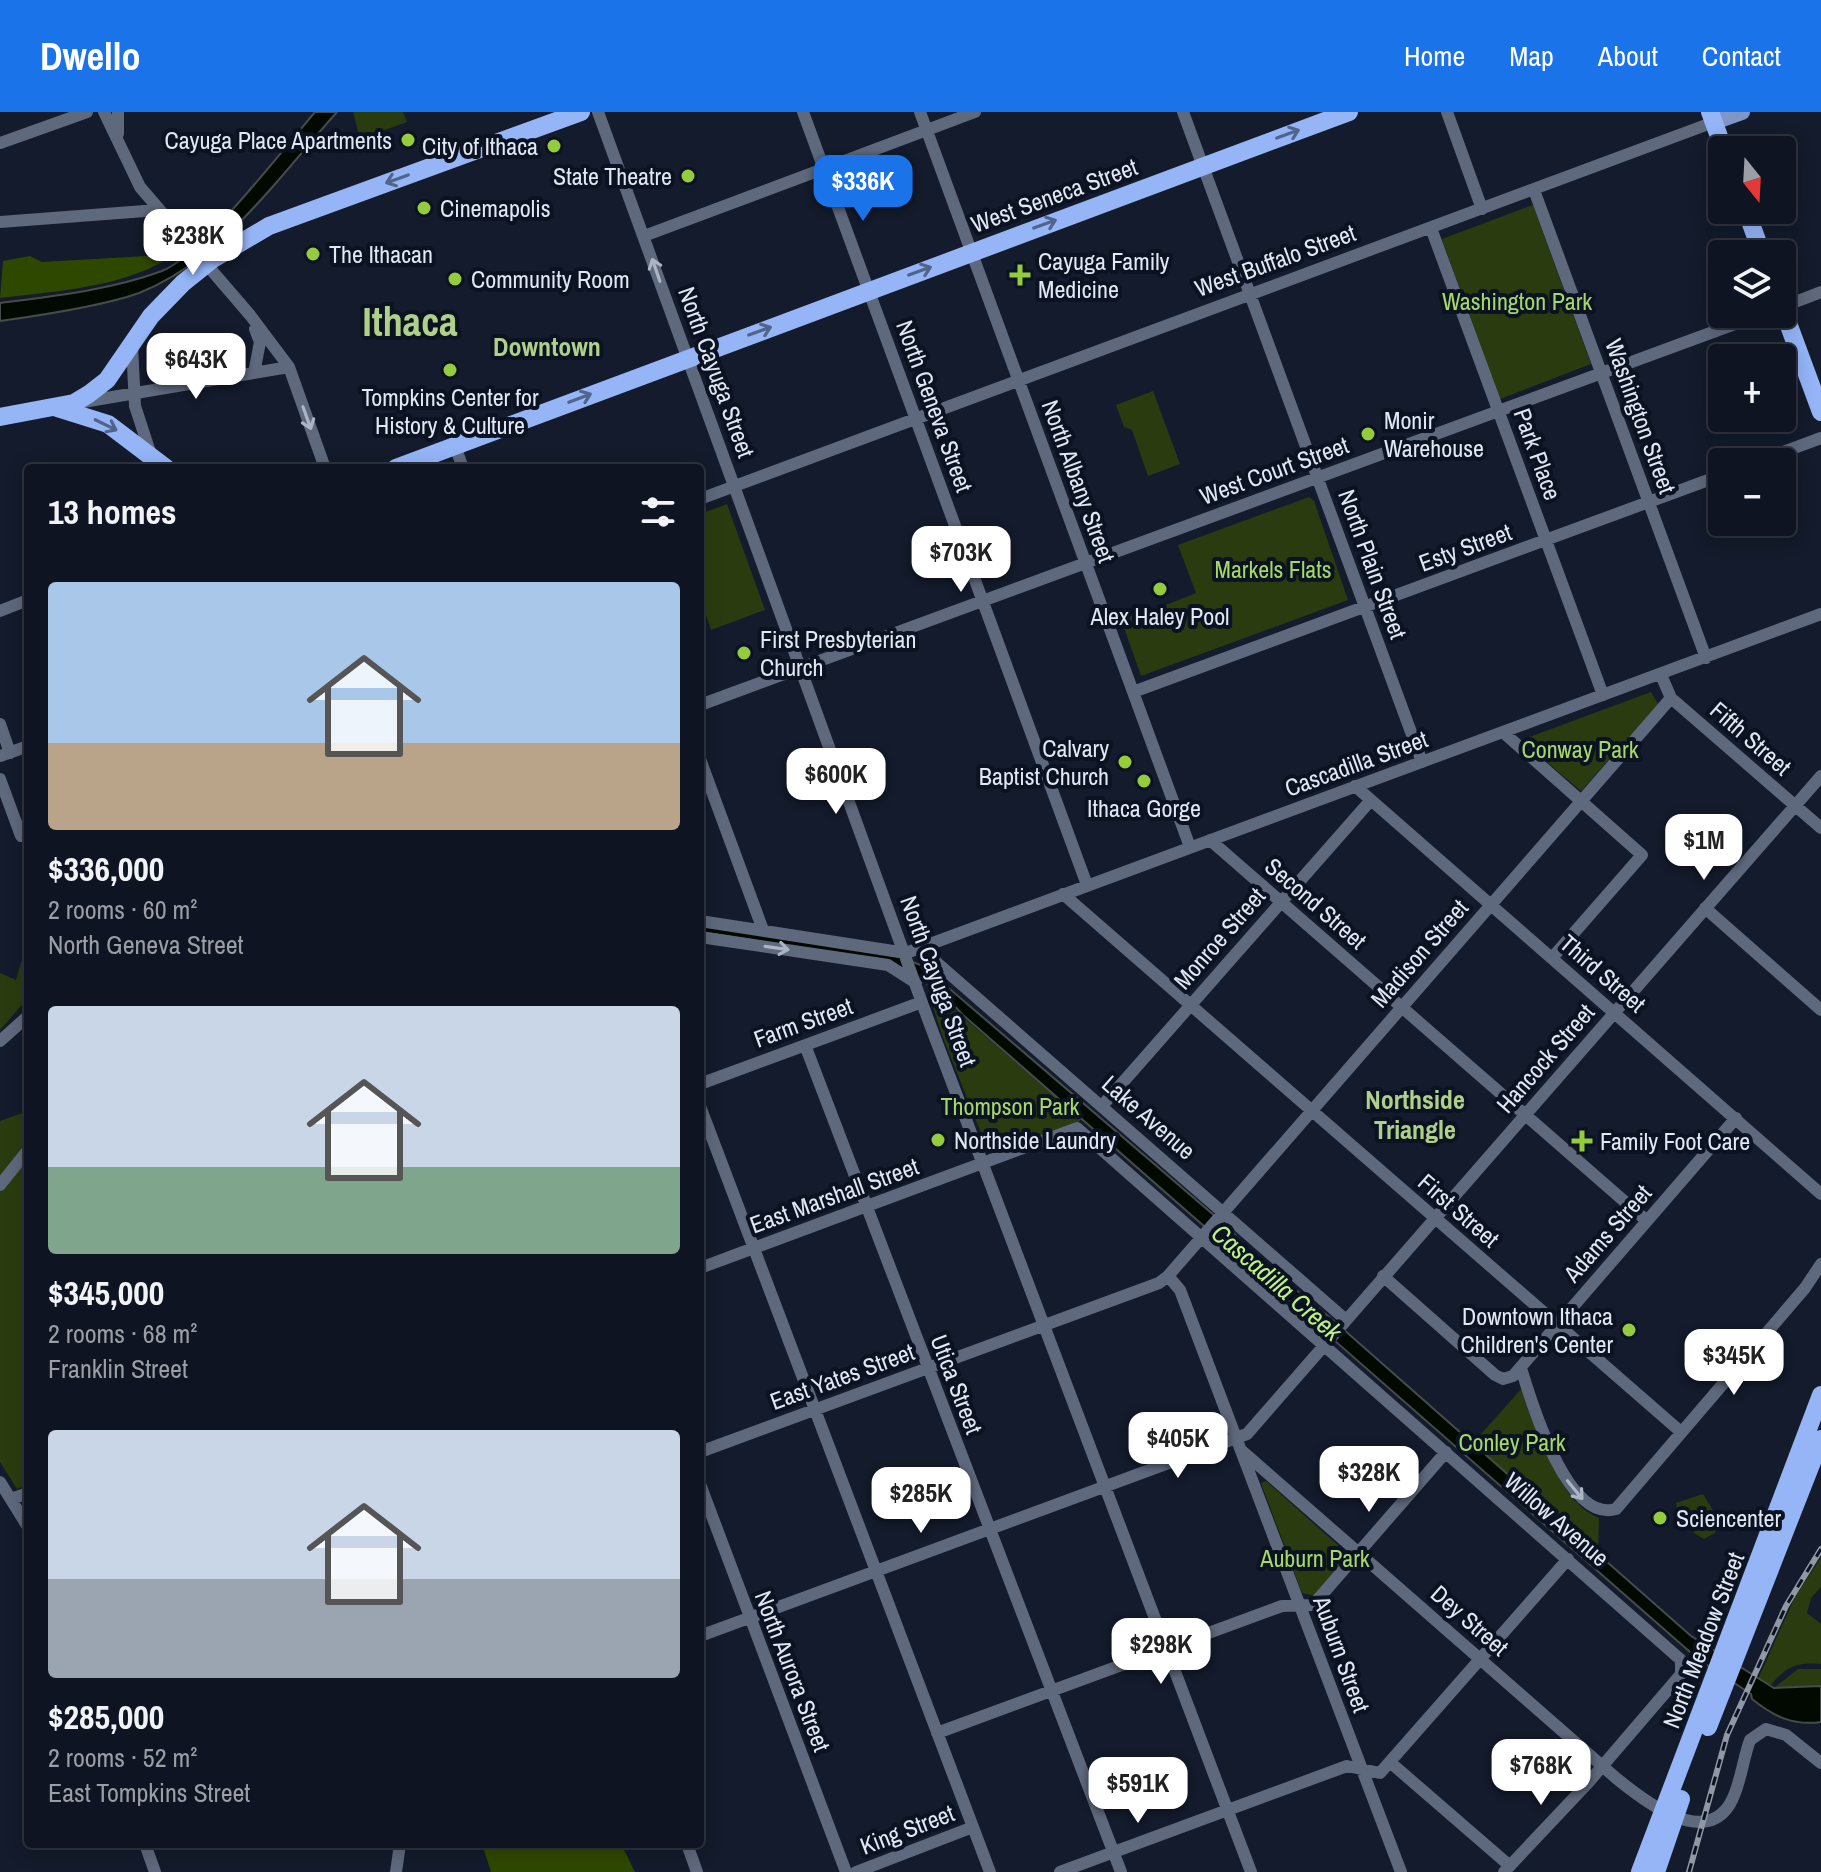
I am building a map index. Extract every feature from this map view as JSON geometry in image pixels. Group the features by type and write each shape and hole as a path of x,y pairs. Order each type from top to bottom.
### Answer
{"highway":[{"path":"0,417 74,403 107,380 151,316 183,283 213,259 269,226 581,112"},
{"name":"West Seneca Street","path":"407,464 1349,112"},
{"path":"1712,117 1719,136"},
{"path":"1790,328 1821,412"},
{"path":"54,407 108,424 159,462"},
{"name":"North Meadow Street","path":"1740,1628 1821,1395"},
{"name":"North Meadow Street","path":"1668,1814 1713,1694 1821,1439"},
{"path":"1640,1872 1668,1814"},
{"path":"1656,1872 1668,1814"}],"main road":[{"name":"West Buffalo Street","path":"1712,117 1742,112"}],"street":[{"path":"0,143 87,112"},
{"path":"104,112 140,187 250,315 289,367 324,464"},
{"path":"118,112 119,145"},
{"name":"North Cayuga Street","path":"598,112 922,1002 1251,1872"},
{"name":"North Geneva Street","path":"803,112 1087,885"},
{"name":"North Albany Street","path":"920,112 1190,847"},
{"path":"644,236 975,112"},
{"name":"North Plain Street","path":"1183,112 1422,762"},
{"path":"1447,112 1482,209"},
{"name":"West Buffalo Street","path":"704,498 1534,190 1712,117"},
{"name":"Washington Street","path":"1534,190 1706,658"},
{"path":"0,222 158,210"},
{"name":"Park Place","path":"1431,228 1603,695"},
{"path":"1796,302 1821,292"},
{"path":"250,315 260,342 254,373"},
{"name":"West Court Street","path":"704,704 1724,328"},
{"path":"132,345 133,393 159,462"},
{"path":"74,403 289,367"},
{"path":"1794,448 1821,438"},
{"path":"455,446 462,464"},
{"name":"Esty Street","path":"1133,692 1708,480"},
{"path":"0,611 24,602"},
{"name":"Cascadilla Street","path":"906,953 1821,614"},
{"name":"Fifth Street","path":"1661,675 1671,698 1821,828"},
{"name":"Madison Street","path":"1168,1276 1671,698"},
{"path":"0,724 5,754 24,747"},
{"path":"1504,733 1642,855 1552,958"},
{"path":"704,770 763,930"},
{"name":"Hancock Street","path":"1239,1445 1821,776"},
{"path":"0,779 21,836"},
{"name":"Third Street","path":"1355,786 1821,1194"},
{"name":"Monroe Street","path":"1102,1106 1371,800"},
{"name":"Second Street","path":"1210,840 1647,1221"},
{"name":"First Street","path":"1063,894 1681,1432"},
{"path":"1705,908 1821,1010"},
{"path":"704,922 906,953"},
{"path":"704,938 888,965 916,983"},
{"name":"Lake Avenue","path":"928,944 936,962 1344,1322"},
{"name":"Farm Street","path":"704,1083 922,1002"},
{"path":"0,1041 24,1020"},
{"name":"Utica Street","path":"805,1045 1121,1872"},
{"path":"704,1117 990,1872"},
{"name":"Adams Street","path":"1517,1372 1736,1118"},
{"name":"East Marshall Street","path":"704,1267 1077,1128"},
{"name":"Willow Avenue","path":"1077,1128 1326,1342 1681,1660 1681,1674 1602,1765"},
{"path":"0,1185 24,1155"},
{"path":"1383,1276 1495,1375 1503,1379 1517,1372 1566,1478 1588,1505 1601,1511 1616,1509 1805,1288 1821,1264"},
{"name":"East Yates Street","path":"704,1451 1159,1283 1168,1276"},
{"name":"Auburn Street","path":"1168,1276 1180,1290 1401,1872"},
{"path":"704,1635 1105,1487 1239,1445"},
{"name":"Dey Street","path":"1239,1445 1602,1765 1668,1814"},
{"path":"937,1733 1299,1603 1313,1605 1446,1452"},
{"path":"0,1482 24,1520"},
{"path":"11,1499 24,1494"},
{"name":"North Aurora Street","path":"704,1495 846,1872"},
{"path":"1060,1872 1347,1766 1375,1774 1391,1763 1568,1559"},
{"path":"1668,1814 1703,1822 1724,1812 1736,1791 1750,1740 1766,1729 1786,1735 1821,1763"},
{"path":"1391,1763 1507,1869 1602,1765"},
{"name":"King Street","path":"856,1872 973,1827"},
{"path":"146,1848 155,1872"},
{"path":"396,1872 399,1848"},
{"path":"688,1848 697,1872"}],"green space":[{"path":"353,112 403,112 407,122 360,139"},
{"name":"Washington Park","path":"1533,205 1591,364 1500,399 1442,239"},
{"path":"166,239 177,253 137,273 92,286 0,298 3,261 30,256 42,262 147,256"},
{"path":"1153,391 1180,464 1148,476 1132,430 1124,427 1116,405"},
{"name":"Markels Flats","path":"1309,497 1314,501 1348,600 1141,676 1120,616 1140,608 1143,614 1196,593 1178,545"},
{"path":"727,504 765,610 711,630 704,609 704,513"},
{"name":"Conway Park","path":"1651,692 1658,704 1581,791 1521,740"},
{"path":"24,959 24,1003 0,1030 0,973 16,980"},
{"name":"Thompson Park","path":"925,980 935,993 1081,1119 1079,1122 989,1153 942,1035"},
{"path":"24,1112 24,1486 17,1489 0,1462 0,1121"},
{"name":"Conley Park","path":"1523,1387 1560,1479 1584,1509 1599,1518 1598,1554 1473,1443"},
{"name":"Auburn Park","path":"1266,1481 1349,1555 1315,1596 1302,1593 1261,1483"},
{"path":"1703,1494 1718,1519 1715,1533 1704,1539 1694,1533 1694,1527 1678,1517 1676,1503"},
{"path":"1821,1557 1821,1587 1811,1598 1807,1613 1821,1624 1821,1664 1792,1667 1770,1686 1758,1679 1794,1599"},
{"path":"1798,1669 1821,1669 1821,1686 1774,1688"},
{"path":"483,1848 623,1848 635,1872 491,1872"}],"water":[{"path":"315,112 337,112 248,214 197,260 139,293 108,302 0,321 0,303 82,292 122,283 162,271 179,261 242,199"},
{"name":"Cascadilla Creek","path":"704,926 890,953 923,966 1230,1229 1252,1254 1334,1321 1691,1636 1774,1688 1821,1686 1821,1722 1792,1721 1776,1715 1752,1699 1751,1694 1698,1659 963,1015 937,987 890,962 704,933"}],"railway":[{"path":"1689,1872 1727,1735 1786,1606 1821,1549"}],"place":[{"name":"Cayuga Place Apartments","path":"408,140"},
{"name":"City of Ithaca","path":"554,146"},
{"name":"State Theatre","path":"688,176"},
{"name":"Cinemapolis","path":"424,208"},
{"name":"The Ithacan","path":"313,254"},
{"name":"Cayuga Family Medicine","path":"1020,275"},
{"name":"Community Room","path":"455,279"},
{"name":"Tompkins Center for History & Culture","path":"450,370"},
{"name":"Monir Warehouse","path":"1368,434"},
{"name":"Alex Haley Pool","path":"1160,589"},
{"name":"First Presbyterian Church","path":"744,653"},
{"name":"Calvary Baptist Church","path":"1125,762"},
{"name":"Ithaca Gorge","path":"1144,781"},
{"name":"Northside Laundry","path":"938,1140"},
{"name":"Family Foot Care","path":"1582,1141"},
{"name":"Downtown Ithaca Children's Center","path":"1629,1330"},
{"name":"Sciencenter","path":"1660,1518"}],"district":[{"name":"Ithaca","path":"410,321"},
{"name":"Downtown","path":"547,346"},
{"name":"Northside Triangle","path":"1415,1114"}]}
